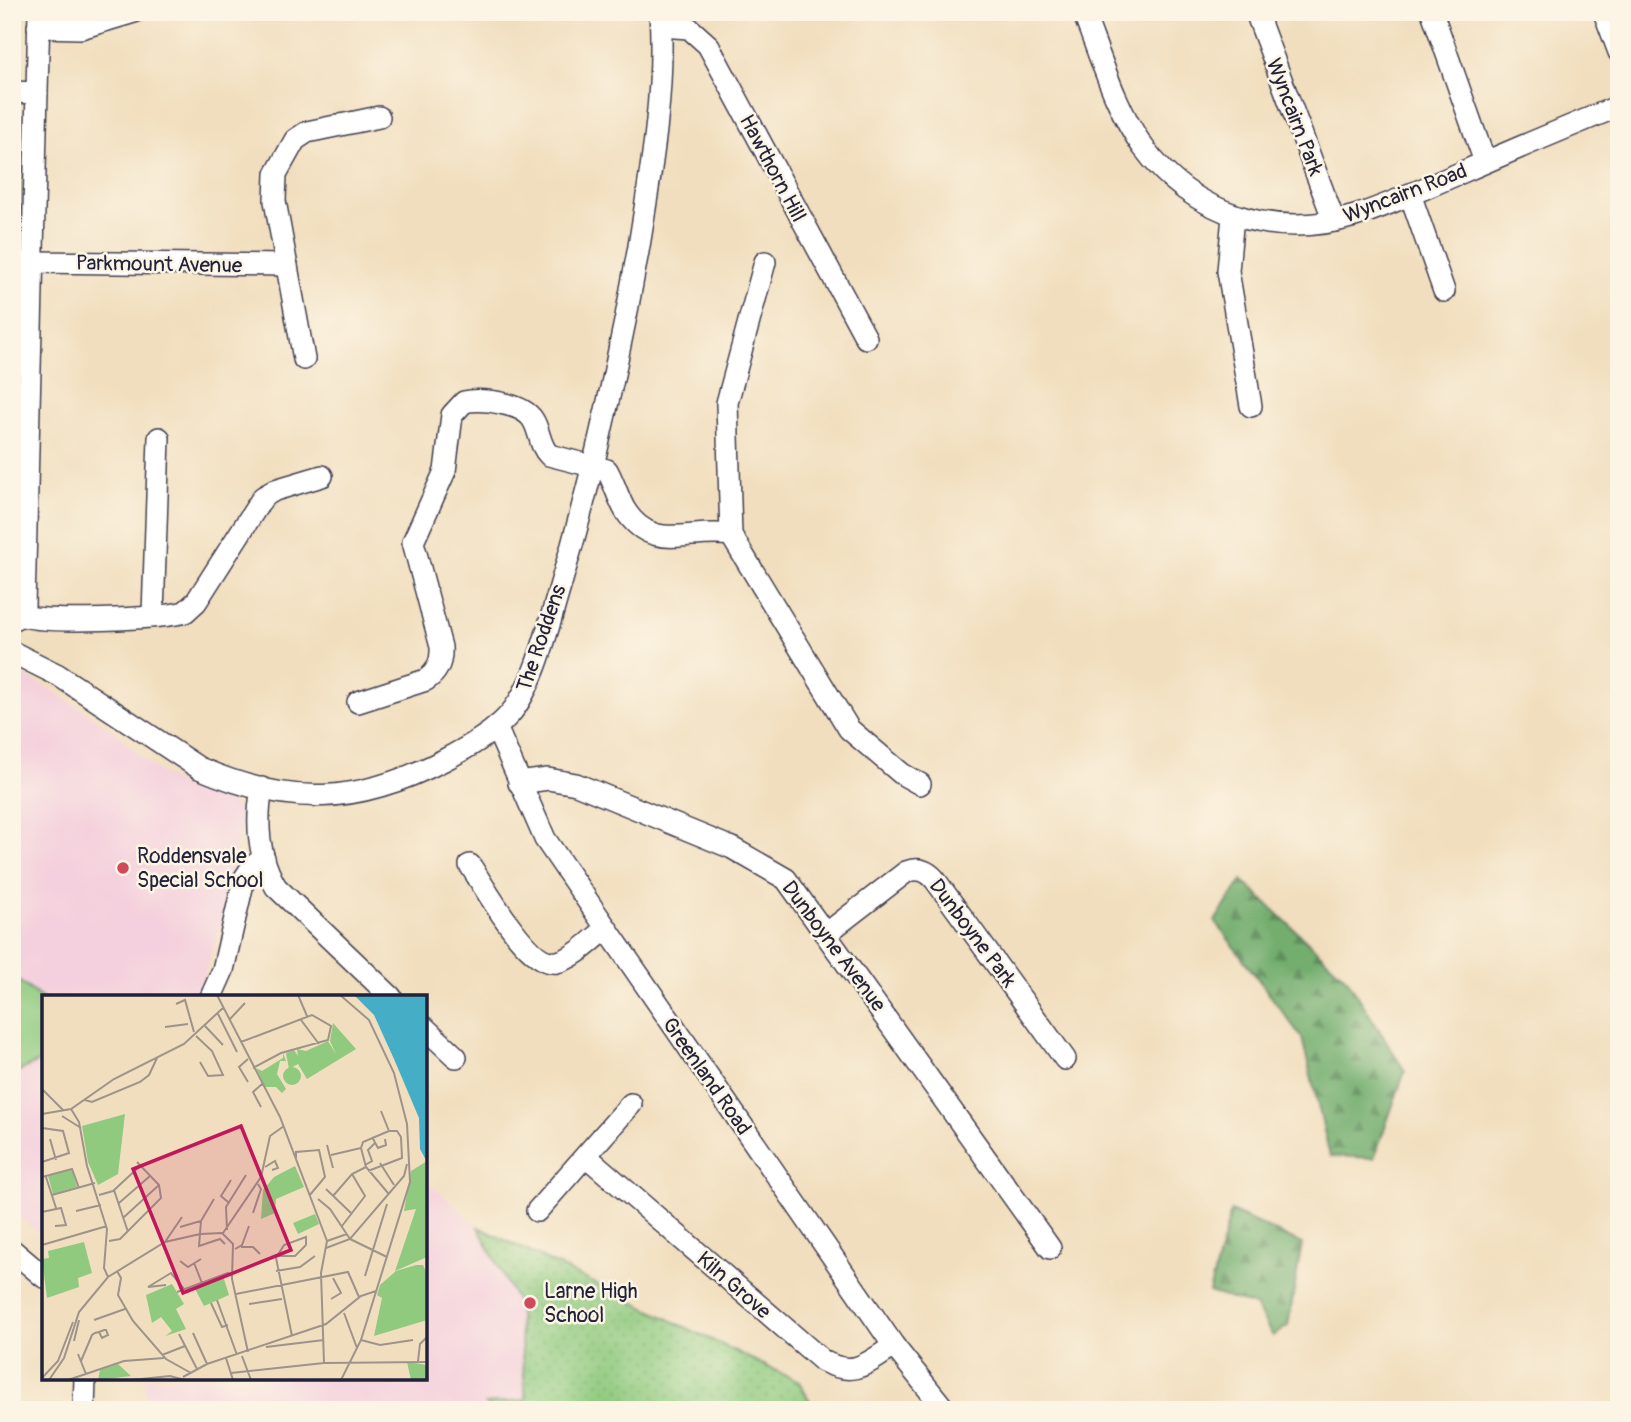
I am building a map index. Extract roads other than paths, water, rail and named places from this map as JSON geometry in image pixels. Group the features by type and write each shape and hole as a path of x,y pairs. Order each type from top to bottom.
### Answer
{"street":[{"path":"16,618 24,606 39,20 81,28 134,12"},
{"name":"Wyncairn Road","path":"1083,12 1116,99 1142,145 1185,190 1233,216 1286,226 1334,221 1410,194 1619,106"},
{"name":"Wyncairn Park","path":"1256,12 1334,221"},
{"path":"1432,12 1485,162"},
{"path":"1604,12 1619,52"},
{"name":"Hawthorn Hill","path":"660,19 692,29 710,48 788,199 866,338"},
{"name":"The Roddens","path":"12,652 58,675 199,768 224,779 310,796 360,793 416,774 496,727 520,699 528,679 551,614 594,467 624,330 644,212 657,121 660,19"},
{"path":"12,92 37,93"},
{"path":"304,359 274,184 283,156 295,140 307,132 379,117"},
{"path":"1410,194 1444,291"},
{"path":"1233,216 1228,271 1251,406"},
{"name":"Parkmount Avenue","path":"32,262 287,265"},
{"path":"765,262 727,403 731,535 849,729 902,774 920,784"},
{"path":"358,702 426,680 434,675 440,664 441,647 413,542 443,478 450,420 458,406 467,401 520,410 532,419 549,455 607,470 624,509 644,531 658,538 710,532 731,535"},
{"path":"153,615 159,438"},
{"path":"16,618 185,612 195,602 263,497 275,490 322,476"},
{"name":"Greenland Road","path":"496,727 545,839 894,1346 945,1410"},
{"name":"Dunboyne Avenue","path":"519,783 548,779 576,784 751,857 790,883 1050,1248"},
{"path":"262,788 258,811 269,875 284,898 389,995"},
{"path":"212,995 223,970 244,879 251,867 264,858"},
{"path":"470,865 520,940 541,960 561,961 606,929"},
{"name":"Dunboyne Park","path":"827,933 906,872 926,872 936,881 1065,1059"},
{"path":"427,1030 456,1057"},
{"path":"537,1211 631,1104"},
{"name":"Kiln Grove","path":"586,1156 823,1361 844,1369 853,1369 894,1346"},
{"path":"12,1250 42,1275"},
{"path":"84,1410 85,1380"}],"place":[{"name":"Roddensvale Special School","path":"123,868"},
{"name":"Larne High School","path":"530,1303"}]}
